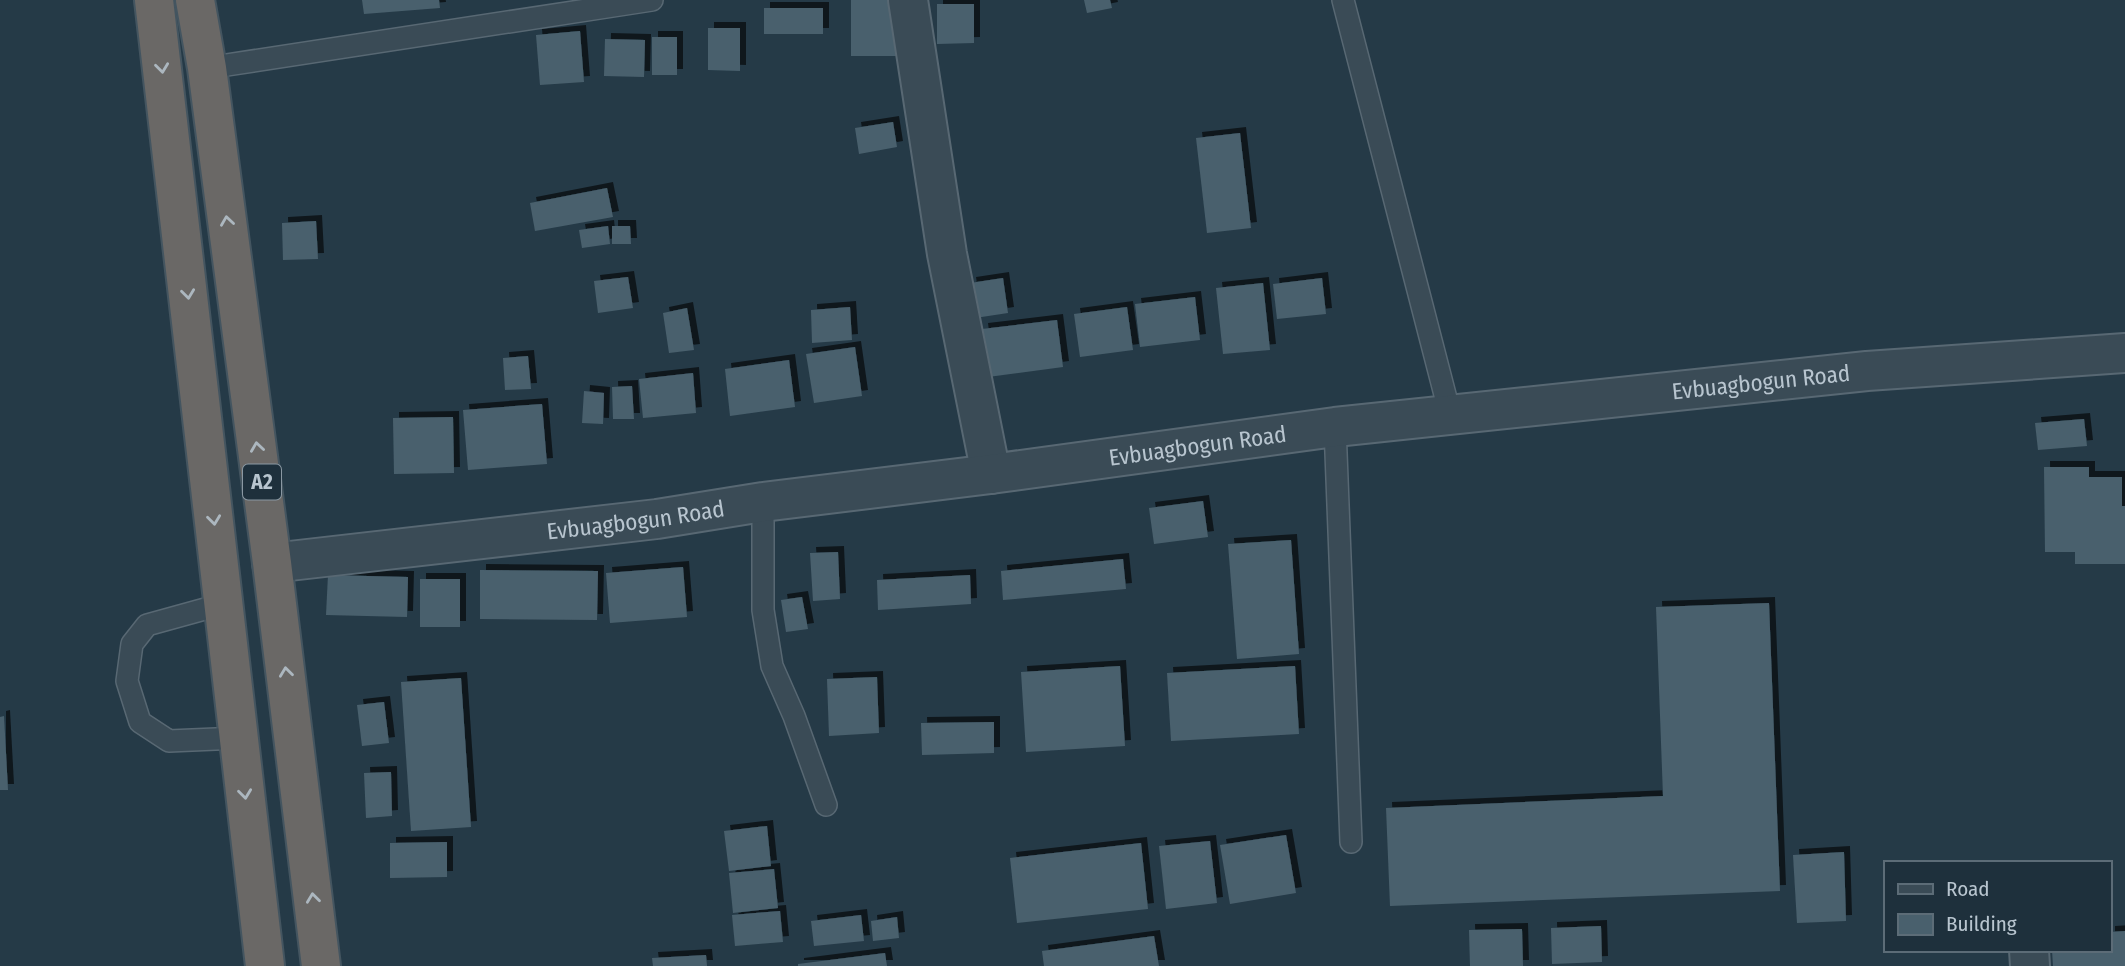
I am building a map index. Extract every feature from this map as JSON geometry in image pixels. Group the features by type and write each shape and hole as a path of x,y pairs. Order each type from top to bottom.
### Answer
{"highway":[{"name":"A2","path":"154,0 265,966"},
{"name":"A2","path":"195,0 207,68 272,563 321,966"}],"street":[{"path":"908,0 947,254 991,474"},
{"name":"Evbuagbogun Road","path":"272,563 657,519 764,502 1335,427 1867,372 2125,353"}],"lane":[{"path":"207,68 652,0"},
{"path":"1343,0 1450,414"},
{"path":"1335,427 1351,842"},
{"path":"764,502 764,610 772,666 794,716 826,805"},
{"path":"223,604 148,625 132,644 127,681 140,722 169,741 239,738"}],"building":[{"path":"362,0 439,0 440,8 364,14"},
{"path":"851,0 900,0 899,56 851,56"},
{"path":"1084,0 1110,0 1112,8 1087,13"},
{"path":"937,4 974,4 974,43 937,44"},
{"path":"764,8 823,8 823,34 764,34"},
{"path":"708,28 740,28 740,71 708,70"},
{"path":"580,31 584,82 540,85 536,35"},
{"path":"652,37 677,37 677,75 652,75"},
{"path":"605,39 645,40 644,77 604,76"},
{"path":"893,122 897,147 859,154 855,128"},
{"path":"1240,133 1251,228 1207,233 1196,138"},
{"path":"607,188 613,217 535,231 530,203"},
{"path":"316,221 318,259 283,260 282,223"},
{"path":"608,226 610,244 582,248 579,230"},
{"path":"612,226 630,226 631,244 612,244"},
{"path":"628,277 633,308 598,313 594,281"},
{"path":"1003,278 1008,313 975,318 970,283"},
{"path":"1322,278 1326,314 1277,319 1273,284"},
{"path":"1263,283 1270,350 1223,354 1216,288"},
{"path":"1195,297 1200,340 1140,347 1135,304"},
{"path":"850,307 852,340 812,343 811,310"},
{"path":"1127,307 1133,350 1080,357 1074,314"},
{"path":"687,308 694,350 669,353 663,313"},
{"path":"1057,320 1063,367 988,377 982,329"},
{"path":"855,347 862,396 814,403 806,354"},
{"path":"528,356 531,389 505,390 503,358"},
{"path":"789,360 795,407 730,416 725,369"},
{"path":"693,373 696,413 643,418 639,379"},
{"path":"632,386 634,419 613,419 612,387"},
{"path":"584,391 604,393 603,424 582,423"},
{"path":"542,404 547,464 468,470 463,410"},
{"path":"453,417 454,473 394,474 393,418"},
{"path":"2084,419 2087,446 2038,450 2035,423"},
{"path":"2044,467 2089,467 2089,477 2122,477 2125,564 2075,564 2075,552 2045,552"},
{"path":"1203,501 1208,537 1154,544 1149,508"},
{"path":"1291,540 1299,654 1237,659 1228,544"},
{"path":"838,552 840,599 813,601 810,553"},
{"path":"1123,559 1126,589 1003,600 1001,571"},
{"path":"683,567 687,617 610,623 606,573"},
{"path":"480,570 598,571 597,620 480,619"},
{"path":"328,575 408,577 407,617 326,615"},
{"path":"970,575 971,604 878,610 877,580"},
{"path":"420,579 460,579 460,627 420,627"},
{"path":"802,597 808,629 786,632 781,600"},
{"path":"1769,603 1780,891 1390,906 1386,808 1663,796 1656,607"},
{"path":"1120,666 1125,746 1026,752 1021,672"},
{"path":"1295,666 1299,734 1171,741 1167,673"},
{"path":"877,677 879,733 829,736 827,679"},
{"path":"461,678 471,827 411,831 401,682"},
{"path":"384,702 389,743 362,746 357,705"},
{"path":"4,716 8,790 0,790 0,717"},
{"path":"994,722 994,753 922,755 921,723"},
{"path":"391,772 392,816 366,818 364,773"},
{"path":"767,826 771,866 729,871 724,831"},
{"path":"1286,835 1296,893 1230,904 1220,845"},
{"path":"1210,841 1217,903 1166,909 1159,846"},
{"path":"447,842 447,877 390,878 390,843"},
{"path":"1141,843 1148,909 1017,923 1010,858"},
{"path":"1844,852 1846,921 1797,923 1793,855"},
{"path":"774,869 778,908 733,913 729,873"},
{"path":"780,911 783,942 735,946 732,915"},
{"path":"861,915 864,941 814,946 811,921"},
{"path":"897,917 899,938 873,941 871,921"},
{"path":"1601,926 1602,962 1552,964 1551,928"},
{"path":"1522,929 1523,966 1470,966 1469,930"},
{"path":"2125,931 2125,966 2053,966 2052,952 2111,952 2111,932"},
{"path":"1154,936 1159,966 1044,966 1042,951"},
{"path":"885,953 887,966 798,966 798,964"},
{"path":"706,955 707,966 653,966 652,958"}]}
